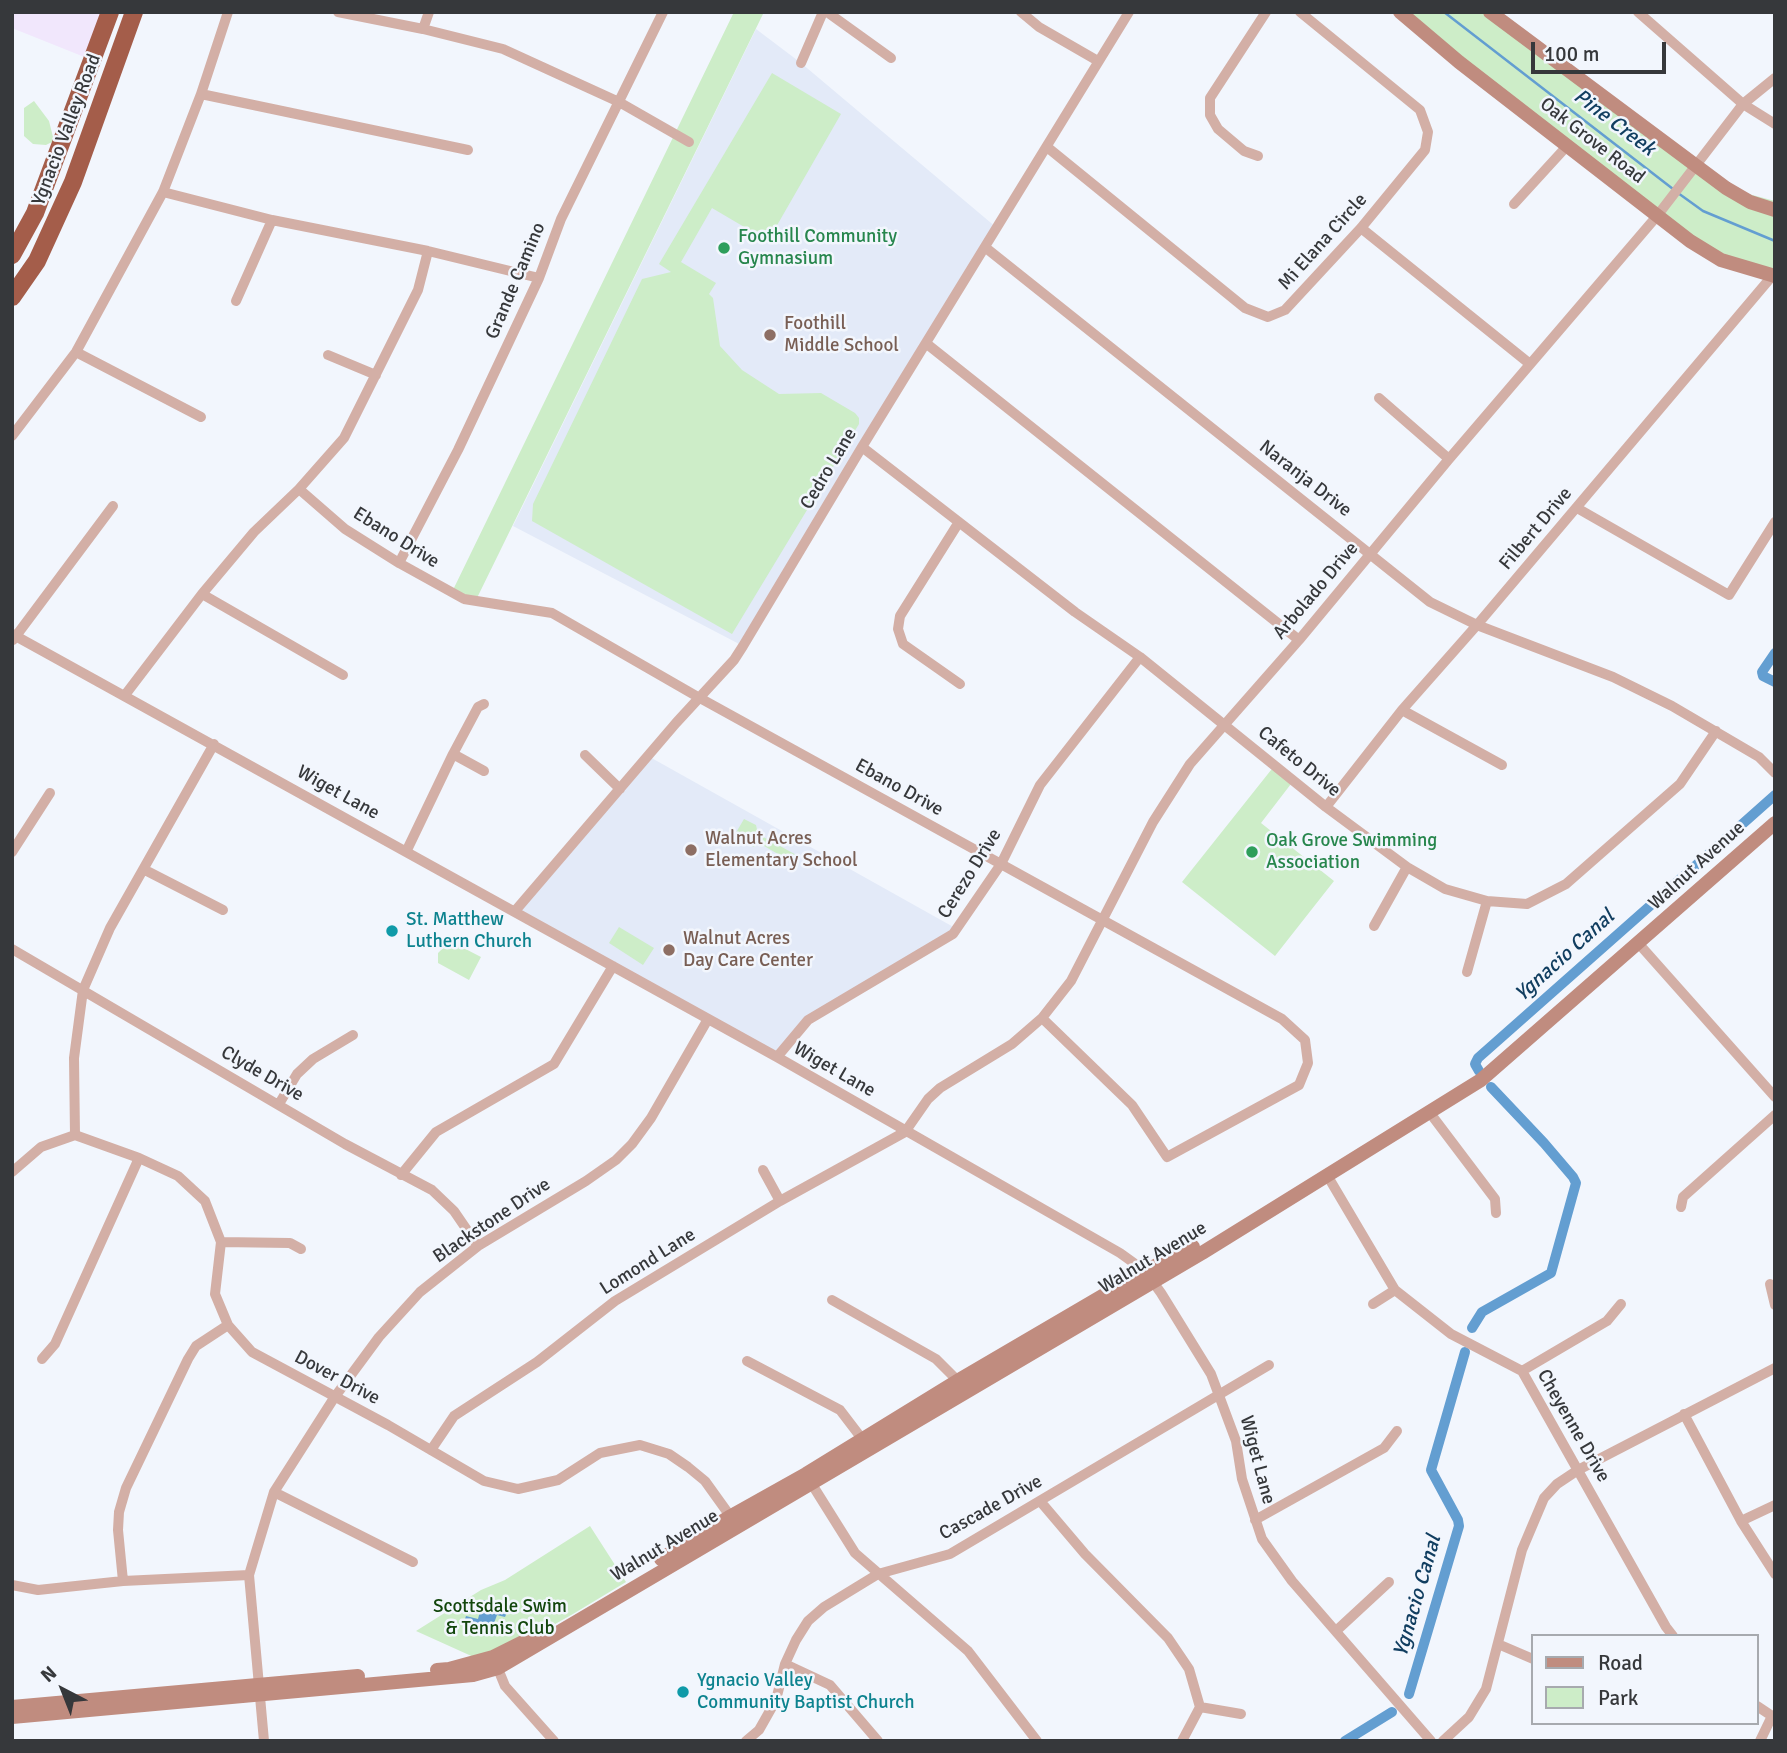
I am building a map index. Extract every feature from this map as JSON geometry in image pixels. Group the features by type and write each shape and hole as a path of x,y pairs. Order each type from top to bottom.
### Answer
{"highway":[{"name":"Ygnacio Valley Road","path":"12,255 35,213 110,12"},
{"name":"Ygnacio Valley Road","path":"12,297 37,261 73,182 134,12"}],"street":[{"path":"12,436 76,352 163,192 201,94 228,12"},
{"path":"338,12 503,49 620,102 689,142"},
{"path":"423,29 429,12"},
{"name":"Grande Camino","path":"399,563 458,450 539,278 561,219 663,12"},
{"path":"801,62 825,12 891,58"},
{"path":"1021,12 1039,27 1098,61"},
{"name":"Cedro Lane","path":"515,911 698,697 734,660 1129,12"},
{"path":"1258,156 1244,150 1218,129 1210,115 1210,98 1266,12"},
{"name":"Mi Elana Circle","path":"1047,146 1245,308 1268,317 1284,310 1361,228 1425,150 1428,132 1420,110 1300,12"},
{"name":"Oak Grove Road","path":"1400,12 1567,146 1721,260 1774,276"},
{"name":"Oak Grove Road","path":"1489,12 1695,166 1751,202 1775,210"},
{"path":"1638,12 1743,104 1775,124"},
{"name":"Arbolado Drive","path":"905,1132 928,1099 940,1088 1012,1044 1042,1018 1071,981 1153,822 1190,764 1299,640 1660,213 1743,104 1775,78"},
{"path":"201,94 468,150"},
{"path":"1514,204 1567,146"},
{"path":"163,192 272,220 428,251 539,278"},
{"path":"236,302 272,220"},
{"path":"1361,228 1530,364"},
{"name":"Naranja Drive","path":"986,248 1430,602 1477,625 1613,677 1672,706 1759,757 1775,773"},
{"path":"125,695 201,594 254,532 299,489 344,438 418,289 428,251"},
{"name":"Filbert Drive","path":"1326,807 1402,710 1774,276"},
{"path":"927,344 1299,640"},
{"path":"76,352 201,417"},
{"path":"328,355 376,375"},
{"path":"1379,398 1450,459"},
{"name":"Cafeto Drive","path":"862,447 1075,612 1140,657 1326,807 1407,867 1445,889 1487,901 1527,904 1566,884 1680,784 1716,731"},
{"name":"Ebano Drive","path":"299,489 345,529 464,599 552,612 698,697 1282,1019 1305,1040 1308,1063 1300,1085 1167,1157 1132,1105 1042,1018"},
{"path":"14,637 113,506"},
{"path":"1577,508 1729,595 1775,522"},
{"path":"959,522 900,616 898,629 903,644 960,684"},
{"path":"201,594 343,675"},
{"name":"Wiget Lane","path":"14,637 125,695 515,911 1120,1253 1149,1276 1211,1374 1236,1441 1242,1479 1262,1539 1275,1559 1432,1741"},
{"name":"Cerezo Drive","path":"777,1057 808,1020 953,934 1001,864 1040,785 1140,657"},
{"path":"406,852 453,754 478,707 484,704"},
{"path":"1402,710 1502,765"},
{"path":"12,1172 41,1147 75,1135 74,1058 83,990 110,928 214,744"},
{"path":"453,754 484,771"},
{"path":"585,755 620,789"},
{"path":"12,852 50,793"},
{"name":"Walnut Avenue","path":"12,1717 496,1662 962,1385 1272,1207 1481,1080 1775,823"},
{"path":"1374,926 1407,867"},
{"path":"145,870 223,910"},
{"path":"1467,972 1487,901"},
{"path":"1639,944 1775,1097"},
{"name":"Clyde Drive","path":"12,949 401,1175 432,1190 454,1212 478,1246"},
{"path":"401,1175 436,1132 554,1064 613,966"},
{"name":"Blackstone Drive","path":"264,1741 249,1575 274,1492 334,1398 379,1337 420,1292 478,1246 586,1181 616,1160 632,1144 708,1019"},
{"path":"279,1104 297,1074 313,1059 353,1035"},
{"path":"1430,1113 1495,1199 1496,1213"},
{"path":"1681,1207 1683,1197 1775,1115"},
{"name":"Lomond Lane","path":"431,1450 454,1416 537,1362 614,1301 780,1201 905,1132"},
{"name":"Dover Drive","path":"75,1135 139,1158 178,1176 205,1201 221,1242 215,1294 228,1325 252,1352 484,1481 518,1489 558,1480 600,1453 640,1445 669,1454 688,1467 705,1481 734,1520"},
{"path":"42,1359 55,1344 139,1158"},
{"path":"763,1170 780,1201"},
{"name":"Cheyenne Drive","path":"1326,1175 1395,1290 1451,1334 1522,1371 1671,1634"},
{"path":"221,1242 290,1242 301,1248"},
{"path":"1770,1284 1775,1305"},
{"path":"1373,1304 1395,1290"},
{"path":"832,1300 936,1359 962,1385"},
{"path":"1522,1371 1607,1321 1621,1304"},
{"path":"123,1581 118,1530 119,1512 126,1488 188,1359 197,1346 228,1325"},
{"path":"747,1362 840,1410 866,1443"},
{"name":"Cascade Drive","path":"746,1741 759,1730 776,1700 785,1664 796,1640 808,1621 824,1607 878,1574 950,1553 1269,1365"},
{"path":"1443,1741 1469,1717 1486,1689 1522,1550 1544,1498 1557,1484 1578,1470 1775,1368"},
{"path":"1684,1414 1741,1521 1775,1574"},
{"path":"1255,1520 1384,1448 1397,1431"},
{"path":"809,1478 855,1553 968,1651 1037,1741"},
{"path":"274,1492 413,1562"},
{"path":"1040,1501 1085,1554 1168,1638 1189,1669 1200,1707 1182,1741"},
{"path":"1741,1521 1775,1505"},
{"path":"12,1585 38,1590 123,1581 249,1575"},
{"path":"1336,1631 1389,1582"},
{"path":"1498,1644 1532,1659"},
{"path":"496,1662 505,1686 554,1741"},
{"path":"785,1664 830,1685 878,1741"},
{"name":"Walnut Avenue","path":"12,1707 260,1689"},
{"path":"1200,1707 1241,1714"},
{"path":"1760,1741 1773,1717"}],"shaded area":[{"path":"12,12 110,12 92,60 12,28"},
{"name":"Foothill Middle School","path":"756,29 801,63 997,228 743,646 513,526"},
{"name":"Walnut Acres Elementary School","path":"648,756 957,929 808,1020 777,1057 515,911"}],"green space":[{"path":"734,12 764,12 476,600 452,592"},
{"path":"1400,12 1490,12 1726,188 1775,201 1775,276 1721,260"},
{"path":"772,73 841,114 768,241 712,208 681,262 716,283 709,294 713,298 720,346 742,370 779,394 821,393 855,413 859,424 732,634 532,521 533,504 642,279 671,272 659,264"},
{"path":"34,101 49,121 54,141 46,145 33,144 24,136 24,108"},
{"name":"Oak Grove Swimming Association","path":"1275,765 1294,780 1261,823 1334,881 1275,956 1182,882"},
{"path":"744,819 756,825 758,834 800,857 795,864 759,843 754,847 734,836"},
{"path":"619,927 654,948 643,965 609,943"},
{"path":"450,941 481,957 469,980 438,963 438,953"},
{"name":"Scottsdale Swim & Tennis Club","path":"590,1526 626,1582 539,1633 478,1659 416,1631 481,1590 505,1580"}],"water":[{"path":"483,1600 509,1608 505,1617 497,1615 490,1634 463,1625 466,1616 478,1619"}],"waterway":[{"name":"Pine Creek","path":"1444,12 1673,189"},
{"name":"Pine Creek","path":"1678,193 1703,211 1775,241"},
{"name":"Ygnacio Canal","path":"1775,653 1762,672 1763,676 1775,682"},
{"name":"Ygnacio Canal","path":"1694,867 1775,795"},
{"name":"Ygnacio Canal","path":"1479,1071 1475,1064 1478,1058 1686,874"},
{"name":"Ygnacio Canal","path":"1472,1328 1482,1312 1551,1273 1576,1183 1544,1143 1491,1087"},
{"name":"Ygnacio Canal","path":"1409,1694 1459,1526 1431,1470 1465,1352"},
{"name":"Ygnacio Canal","path":"1345,1741 1392,1712"}],"place":[{"name":"Foothill Community Gymnasium","path":"724,248"},
{"name":"Foothill Middle School","path":"770,335"},
{"name":"Walnut Acres Elementary School","path":"691,850"},
{"name":"Oak Grove Swimming Association","path":"1252,852"},
{"name":"St. Matthew Luthern Church","path":"392,931"},
{"name":"Walnut Acres Day Care Center","path":"669,950"},
{"name":"Ygnacio Valley Community Baptist Church","path":"683,1692"}]}
